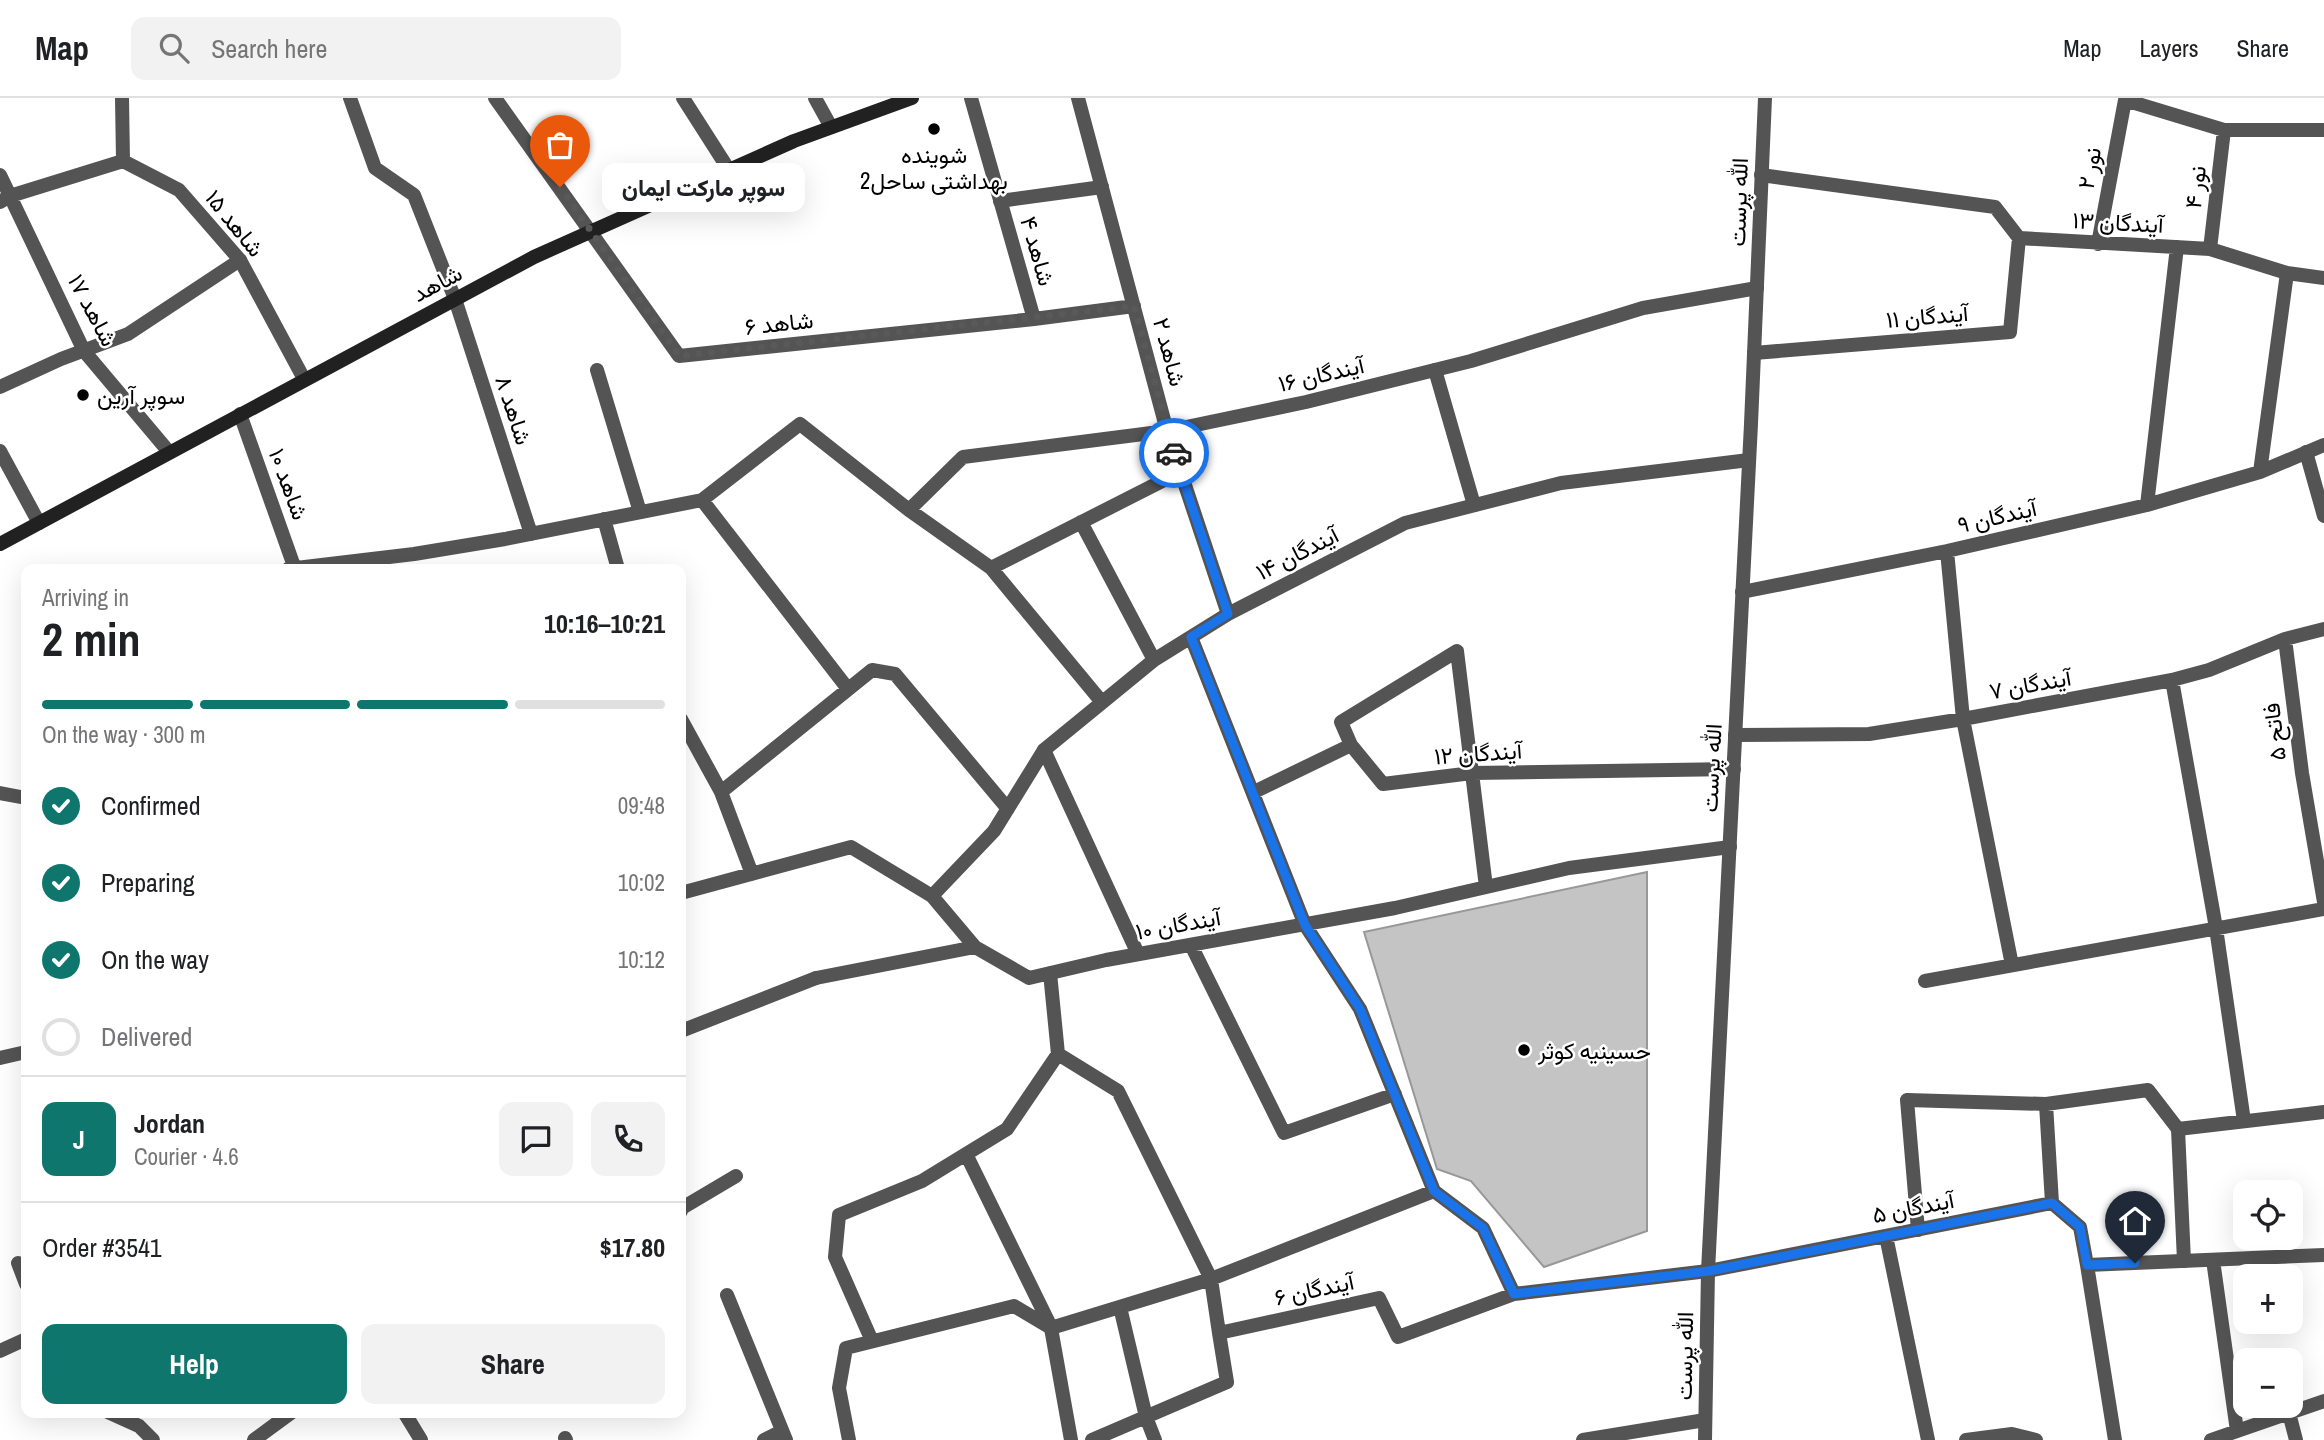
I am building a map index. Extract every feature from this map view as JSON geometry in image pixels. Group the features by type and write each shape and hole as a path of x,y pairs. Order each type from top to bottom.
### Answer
{"main road":[{"name":"شاهد","path":"0,544 534,257 794,141 912,98"}],"street":[{"path":"5,199 122,161 122,98"},
{"name":"شاهد ۸","path":"350,98 375,168 414,195 455,299 531,534"},
{"path":"495,98 592,232"},
{"path":"683,98 729,170"},
{"path":"815,98 831,127"},
{"name":"شاهد ۴","path":"971,98 1034,319 1134,306"},
{"name":"شاهد ۲","path":"1078,98 1167,431 1228,614"},
{"name":"الله پرست","path":"1705,1440 1709,1271 1765,98"},
{"name":"نور ۲","path":"2098,244 2125,100 2224,130"},
{"path":"2224,130 2324,130"},
{"name":"نور ۴","path":"2210,249 2224,130"},
{"name":"شاهد ۱۵","path":"122,161 179,190 240,260 304,379"},
{"path":"1761,174 1995,207 2019,238"},
{"name":"شاهد ۱۷","path":"0,175 5,199 85,351 169,452"},
{"path":"1000,201 1102,187"},
{"name":"شاهد ۶","path":"592,232 679,356 1034,319"},
{"name":"آیندگان ۱۳","path":"2019,238 2210,249 2287,273 2324,278"},
{"name":"آیندگان ۱۱","path":"1754,353 2010,332 2019,238"},
{"path":"2147,505 2177,247"},
{"path":"0,387 128,334 240,260"},
{"path":"2260,472 2287,273"},
{"name":"آیندگان ۱۶","path":"909,510 963,457 1167,431 1306,402 1471,361 1643,307 1757,288"},
{"path":"597,370 640,512"},
{"path":"1436,370 1474,505"},
{"name":"شاهد ۱۰","path":"240,414 291,564"},
{"path":"327,564 414,554 702,500 800,424 909,510 991,568 1101,701"},
{"name":"آیندگان ۹","path":"1742,592 1947,551 2147,505 2260,472 2324,445"},
{"path":"0,451 38,523"},
{"path":"2306,452 2324,516"},
{"name":"آیندگان ۱۴","path":"932,895 994,831 1044,750 1154,660 1228,614 1405,523 1561,483 1749,460"},
{"path":"991,568 1180,472"},
{"path":"702,500 849,689"},
{"path":"604,519 617,564"},
{"path":"1081,522 1154,660"},
{"path":"1947,551 1963,719 2012,965"},
{"name":"آیندگان ۷","path":"1735,735 1869,734 1963,719 2172,680 2209,670 2286,639 2324,629"},
{"path":"1191,637 1305,925 1360,1009 1434,1191 1483,1228 1514,1294"},
{"name":"فاتح ۵","path":"2286,639 2302,773 2324,902"},
{"path":"1254,793 1351,745 1341,722 1457,650 1486,887"},
{"path":"721,792 872,670 895,674 1008,809"},
{"path":"2172,680 2216,928 2244,1121"},
{"path":"686,728 721,792 752,874"},
{"name":"آیندگان ۱۲","path":"1351,745 1383,784 1472,773 1734,769"},
{"path":"1044,750 1138,954"},
{"path":"0,793 21,797"},
{"name":"آیندگان ۱۰","path":"686,892 851,847 932,895 975,947 1029,978 1138,954 1395,908 1569,868 1730,847"},
{"path":"1925,981 2324,909"},
{"path":"1191,945 1284,1133 1395,1094"},
{"path":"686,1029 816,978 975,947"},
{"path":"872,1341 835,1257 839,1215 922,1181 1007,1129 1058,1054 1050,972"},
{"path":"0,1058 21,1053"},
{"path":"1058,1054 1118,1091 1211,1279 1227,1382 1092,1440"},
{"path":"1917,1230 1908,1100 2046,1104 2148,1090 2178,1129 2184,1261"},
{"path":"2046,1104 2052,1203 2080,1227 2115,1440"},
{"path":"2178,1129 2324,1112"},
{"path":"966,1154 1051,1328 1071,1440"},
{"path":"686,1206 736,1176"},
{"path":"849,1440 839,1388 846,1348 1014,1306 1051,1328 1211,1279 1434,1191"},
{"name":"آیندگان ۵","path":"1709,1271 2052,1203"},
{"path":"1886,1236 1928,1440"},
{"path":"2087,1265 2324,1255"},
{"path":"2213,1260 2237,1431"},
{"path":"18,1263 21,1271"},
{"name":"آیندگان ۶","path":"1219,1333 1379,1298 1398,1337 1514,1294 1709,1271"},
{"path":"727,1294 784,1435 764,1440"},
{"path":"1120,1307 1146,1417 1155,1440"},
{"path":"0,1351 21,1341"},
{"path":"2303,1408 2324,1401"},
{"path":"121,1418 139,1426 153,1440"},
{"path":"254,1440 284,1418"},
{"path":"408,1418 421,1440"},
{"path":"2211,1440 2275,1418"},
{"path":"2290,1418 2296,1440"},
{"path":"1583,1440 1705,1420"},
{"path":"1966,1440 2012,1434 2036,1440"}],"building":[{"name":"حسینیه کوثر","path":"1647,872 1647,1231 1544,1267 1471,1181 1437,1169 1364,932"}],"way so far":[{"path":"560,187 679,356 1134,306 1174,453"}],"place":[{"name":"شوینده بهداشتی ساحل2","path":"934,129"},
{"name":"سوپر مارکت ایمان","path":"560,187"},
{"name":"سوپر آرین","path":"83,395"},
{"name":"حسینیه کوثر","path":"1524,1050"}],"route":[{"path":"1174,453 1228,614 1191,637 1305,925 1360,1009 1434,1191 1483,1228 1514,1294 1709,1271 2052,1203 2080,1227 2087,1265 2135,1263"}]}
